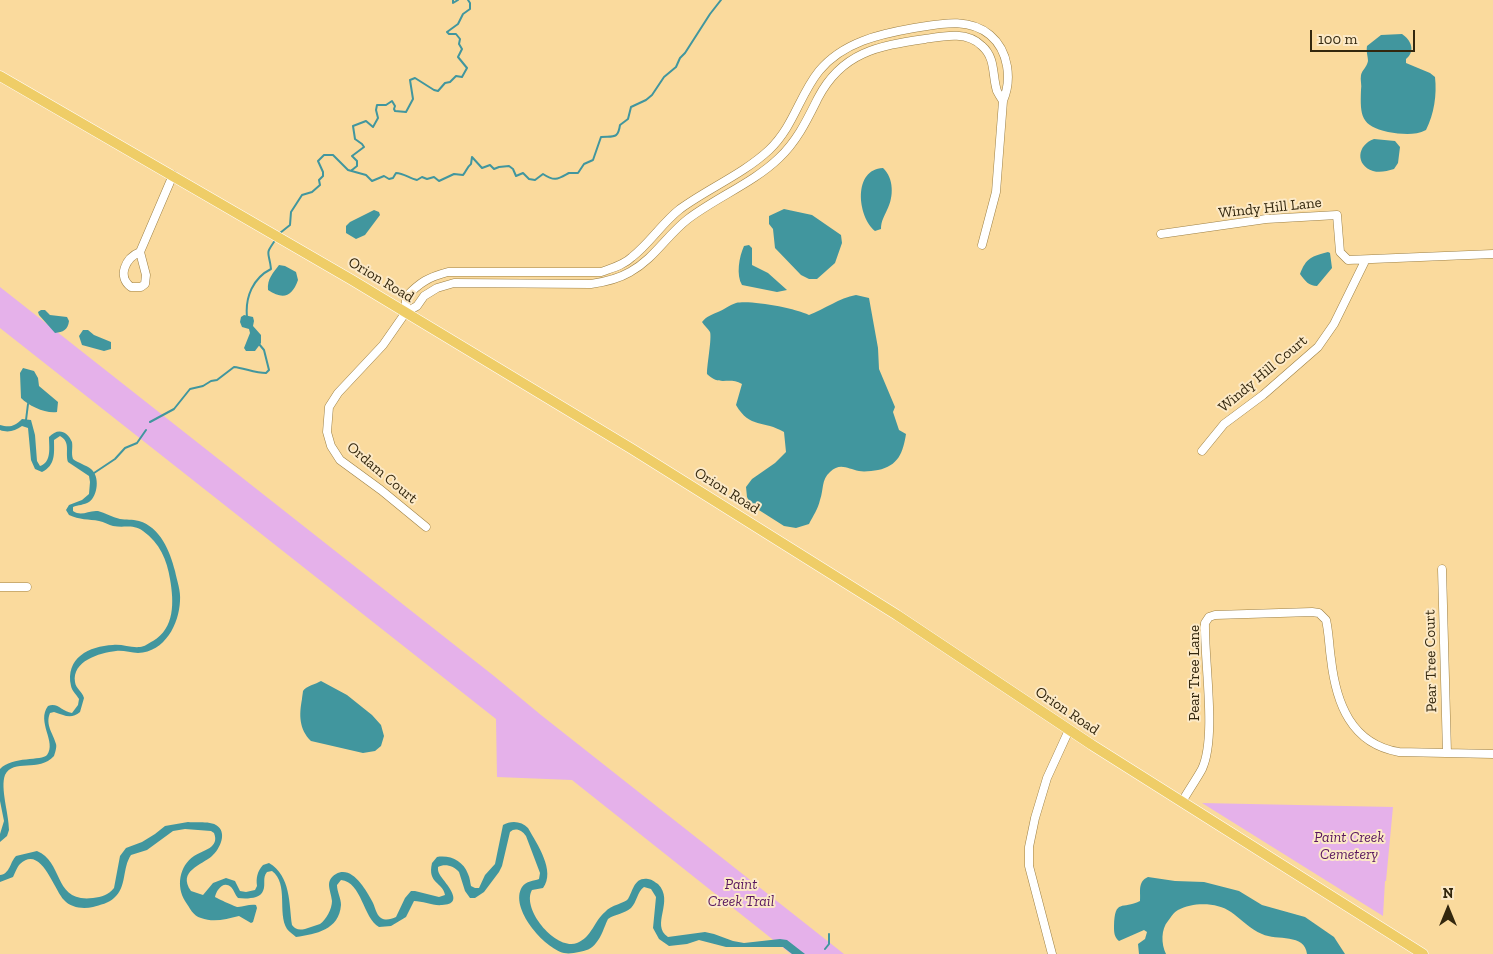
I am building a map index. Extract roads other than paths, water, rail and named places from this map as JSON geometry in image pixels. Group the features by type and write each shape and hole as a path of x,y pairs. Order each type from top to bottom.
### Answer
{"main road":[{"name":"Orion Road","path":"0,76 406,312 632,450 862,593 1069,730 1423,954"}],"street":[{"path":"982,245 996,192 1003,101 1008,90 1006,58 1001,48 986,32 976,26 955,22 868,38 828,61 819,72 781,137 768,151 751,165 703,194 666,221 632,258 613,268 595,272 448,272 430,277 415,287 406,297 406,312 417,306 424,296 433,290 454,284 595,283 608,282 630,272 647,260 675,229 710,204 760,174 777,160 792,144 829,79 859,55 876,48 943,36 960,36 972,39 982,46 991,59 998,92 1003,101"},
{"path":"893,32 896,44"},
{"path":"781,137 792,144"},
{"path":"140,252 173,175"},
{"path":"703,194 710,204"},
{"name":"Windy Hill Lane","path":"1161,234 1266,219 1337,215 1340,252 1348,260 1365,261 1493,254"},
{"name":"Windy Hill Court","path":"1202,452 1224,424 1276,384 1318,347 1334,324 1365,261"},
{"path":"474,283 475,272"},
{"path":"595,272 595,283"},
{"path":"425,280 433,290"},
{"name":"Ordam Court","path":"406,312 383,345 338,393 329,407 327,432 331,446 340,460 388,495 426,527"},
{"name":"Pear Tree Court","path":"1442,569 1447,753"},
{"path":"0,587 27,587"},
{"name":"Pear Tree Lane","path":"1182,802 1202,768 1207,752 1206,623 1208,617 1215,614 1312,612 1319,614 1326,620 1331,661 1342,710 1363,737 1386,750 1399,752 1493,754"},
{"path":"1052,954 1029,866 1029,847 1034,818 1047,778 1069,730"}],"water":[{"path":"1402,34 1410,42 1412,49 1406,59 1406,63 1435,77 1436,91 1429,124 1426,130 1412,134 1388,132 1372,127 1364,118 1361,107 1361,77 1368,61 1367,46 1381,35"},
{"path":"1374,139 1395,141 1400,147 1398,163 1394,169 1376,172 1363,164 1360,155 1361,150 1368,142"},
{"path":"883,168 891,182 892,194 881,229 875,231 864,215 861,194 867,176 873,170"},
{"path":"784,209 812,215 841,235 842,243 835,263 817,279 809,279 801,275 775,248 773,229 769,224 769,216"},
{"path":"374,210 379,212 380,215 365,235 356,239 346,233 346,226 350,222"},
{"path":"749,245 752,248 752,265 768,273 787,290 777,292 742,285 739,276 741,255 744,246"},
{"path":"1330,253 1332,268 1317,286 1309,284 1300,274 1305,264 1314,256"},
{"path":"279,265 296,272 298,280 293,290 283,296 268,290 269,279"},
{"path":"856,295 869,298 878,348 879,369 895,407 893,412 899,430 906,434 903,447 895,462 885,468 859,471 837,467 825,478 817,509 809,524 796,528 784,526 751,505 747,497 746,487 752,479 775,463 786,452 784,432 777,428 752,421 741,413 736,405 742,384 716,380 707,374 710,332 702,322 709,316 736,303 772,305 809,315"},
{"path":"45,310 50,315 67,317 69,321 66,328 55,333 39,315 38,312"},
{"path":"244,315 253,317 253,326 261,335 261,343 255,351 246,351 244,348 250,333 249,329 242,327 240,322 241,317"},
{"path":"83,330 88,330 94,335 111,342 111,349 104,351 82,345 79,336"},
{"path":"23,368 34,371 38,378 39,386 58,402 57,412 38,409 21,398 20,373"},
{"path":"22,419 31,420 35,435 37,461 40,466 48,458 49,437 58,431 65,433 70,438 73,459 94,472 97,486 92,499 85,504 73,507 73,511 82,513 98,511 120,519 139,521 158,534 167,548 173,563 180,601 177,619 169,635 156,648 138,653 109,652 95,656 82,663 75,675 75,682 84,698 80,712 74,716 50,713 48,721 56,745 54,756 41,764 14,767 5,775 4,794 9,830 7,836 0,842 4,821 0,801 0,769 12,762 47,755 50,744 44,719 48,706 55,705 72,713 78,705 79,699 73,691 70,676 75,661 81,655 95,648 116,645 142,647 153,641 166,629 172,605 169,572 162,552 154,541 143,531 136,528 113,526 101,521 80,519 69,515 66,510 69,505 82,500 89,494 89,476 68,462 67,444 60,436 54,440 53,458 50,466 42,472 35,469 31,460 28,428 22,426 11,431 0,430 0,425 12,426"},
{"path":"321,681 347,695 372,715 381,725 384,736 381,746 375,751 363,753 311,741 304,732 301,722 300,711 303,691"},
{"path":"188,822 213,824 220,828 222,832 222,841 215,853 192,869 189,874 187,884 191,891 203,895 213,883 226,878 235,881 240,891 255,890 259,870 263,865 269,863 281,875 285,883 288,891 292,925 298,929 318,925 324,920 332,904 330,880 336,874 342,872 348,873 358,880 373,903 378,915 385,919 396,917 405,898 411,891 439,897 445,895 432,875 432,863 437,857 452,858 460,862 466,869 471,886 479,888 485,875 495,864 503,825 509,822 516,822 528,828 544,858 546,866 546,881 543,888 532,890 530,898 531,907 542,927 560,941 569,944 582,940 590,933 601,916 614,906 628,899 637,882 648,879 658,884 663,891 664,905 661,926 663,932 668,937 705,932 744,943 780,939 787,940 805,954 792,954 783,947 726,947 699,940 687,944 669,946 659,939 653,928 656,897 651,889 644,887 631,908 608,919 593,947 571,953 556,950 538,935 524,916 520,905 519,896 522,887 528,882 539,879 540,873 526,836 523,832 516,829 510,832 499,872 484,892 475,898 470,898 465,891 459,872 452,867 444,865 438,867 438,872 452,892 453,901 449,904 439,905 414,901 406,917 391,926 379,927 369,916 354,887 348,882 341,880 337,885 341,905 336,920 318,932 296,937 288,930 284,922 282,891 277,877 272,871 267,872 263,891 256,897 238,898 228,885 218,889 215,897 236,907 256,905 257,908 251,923 239,916 220,920 206,919 198,917 192,911 182,895 180,877 189,860 213,845 215,838 214,833 211,831 185,829 173,831 147,850 131,855 118,894 110,901 93,907 77,907 67,903 41,864 34,860 28,859 20,864 13,877 0,882 0,875 8,870 16,856 37,851 46,856 65,888 71,894 80,898 102,896 114,888 120,856 126,848 142,842 165,826"},
{"path":"1148,877 1175,881 1204,882 1239,891 1262,905 1305,917 1334,937 1345,954 1307,954 1305,947 1296,940 1262,934 1231,912 1219,906 1198,904 1184,907 1177,911 1166,924 1163,932 1163,941 1166,954 1139,954 1138,944 1145,939 1147,932 1144,930 1119,941 1114,932 1115,917 1118,908 1121,906 1140,901 1141,884"}],"waterway":[{"path":"453,0 453,3 458,0"},
{"path":"352,170 357,166 357,161 352,156 364,147 355,139 353,126 366,121 373,127 378,118 377,105 386,105 392,101 395,111 406,112 413,99 410,80 415,78 438,91 445,83 450,82 456,76 462,77 467,68 458,57 462,49 459,44 460,39 456,34 449,34 447,32 458,24 463,14 470,9 468,0"},
{"path":"280,233 290,225 291,212 302,195 312,192 320,185 319,180 323,176 323,172 318,161 324,155 333,155 348,170 366,175 372,181 384,176 389,179 393,178 396,173 417,180 422,177 427,179 434,177 439,181 454,174 463,175 471,164 472,157 482,168 490,165 494,169 509,166 513,169 516,176 523,173 529,179 535,180 543,174 556,179 569,173 578,173 584,164 593,160 601,137 617,135 620,125 628,119 631,107 652,95 664,77 676,67 680,58 721,0"},
{"path":"247,317 249,295 259,277 271,269 269,251 276,239"},
{"path":"150,422 174,409 190,389 217,380 234,367 266,373 269,370 264,350 259,344"},
{"path":"26,420 28,404"},
{"path":"94,473 115,459 125,448 137,443 146,430"},
{"path":"825,949 829,944 829,934"}],"park label":[{"name":"Paint Creek Cemetery","path":"1349,846"},
{"name":"Paint Creek Trail","path":"741,894"}]}
